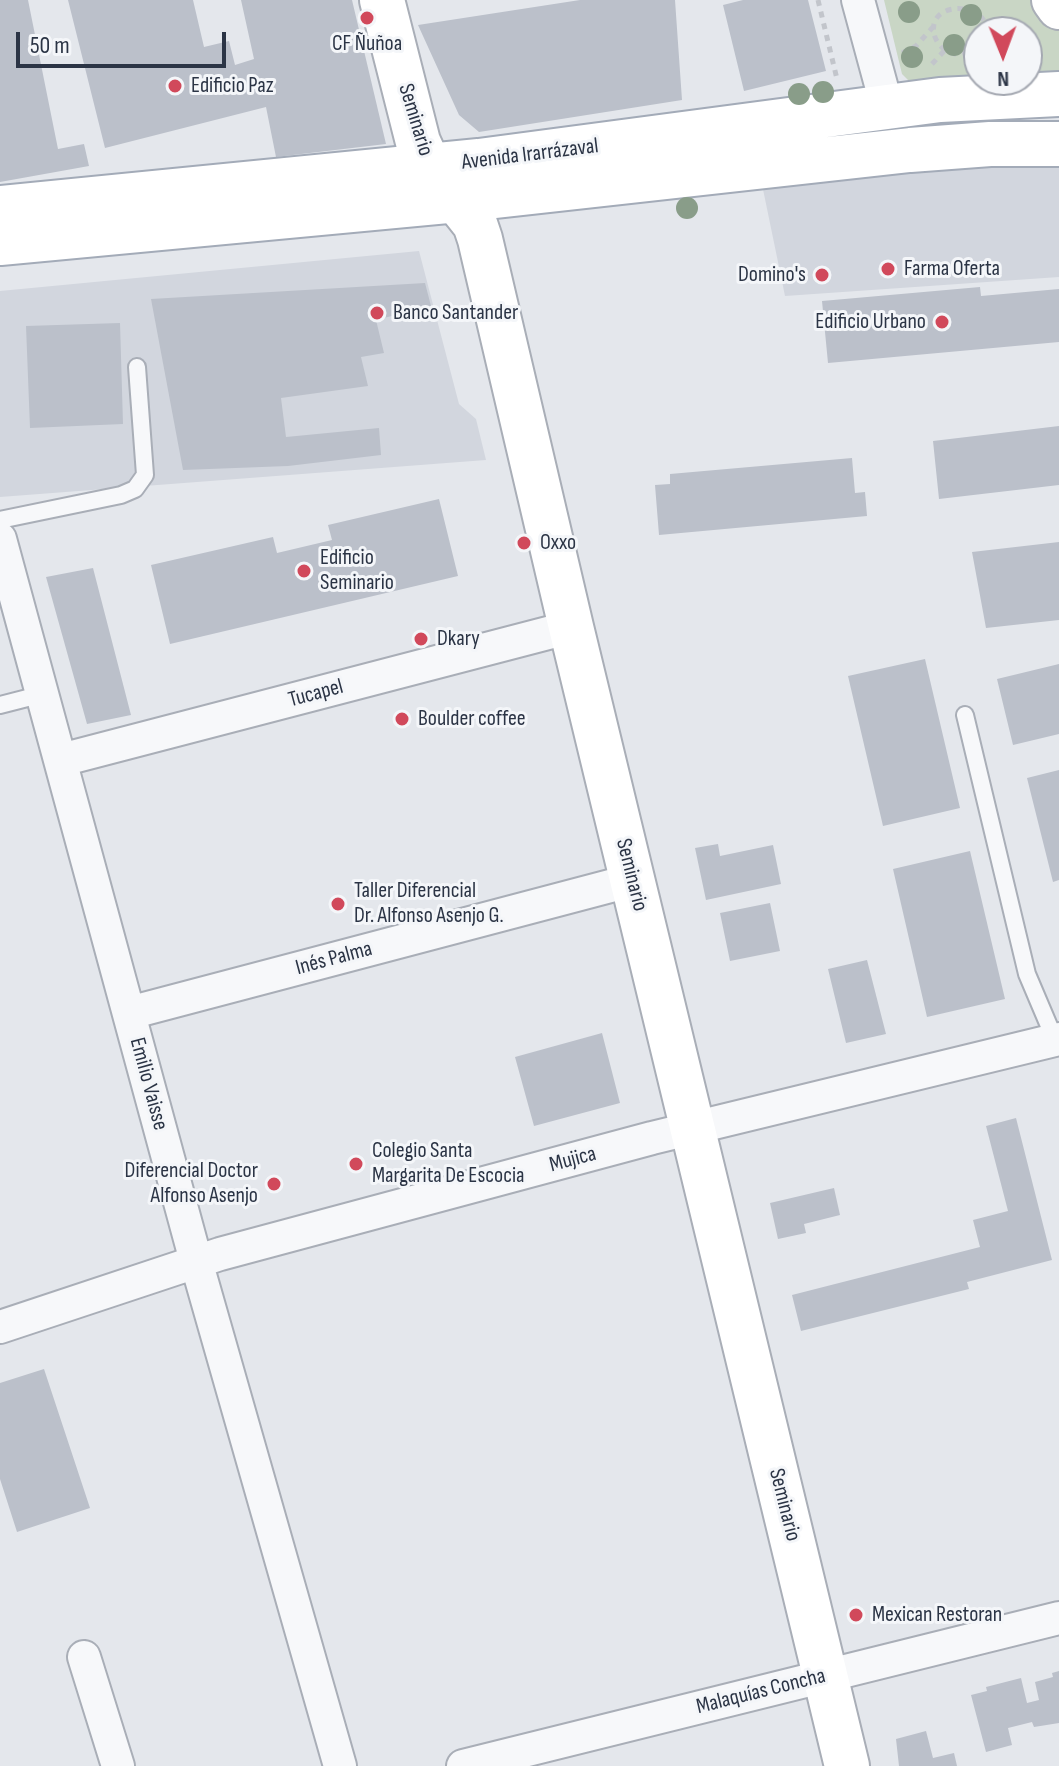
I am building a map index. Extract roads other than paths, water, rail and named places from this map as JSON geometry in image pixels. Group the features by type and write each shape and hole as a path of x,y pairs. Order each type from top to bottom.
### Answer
{"main road":[{"name":"Seminario","path":"382,0 418,142 429,166 475,224 480,239 847,1766"},
{"path":"1054,0 1059,7"},
{"name":"Avenida Irarrázaval","path":"0,208 586,148 890,80 992,96 1059,94"},
{"name":"Avenida Irarrázaval","path":"0,243 458,200 910,150 990,144 1059,144"}],"street":[{"path":"858,0 890,80"},
{"name":"Emilio Vaisse","path":"0,539 196,1261 340,1766"},
{"name":"Tucapel","path":"61,760 571,627"},
{"name":"Inés Palma","path":"129,1013 633,880"},
{"name":"Mujica","path":"0,1327 196,1261 693,1128 1058,1045"},
{"name":"Malaquías Concha","path":"463,1766 1059,1618"},
{"path":"84,1657 118,1766"}],"lane":[{"path":"0,520 121,495 135,489 145,475 137,367"},
{"path":"0,705 43,694"},
{"path":"965,715 1027,974 1058,1045"}],"place":[{"name":"CF Ñuñoa","path":"367,18"},
{"name":"Edificio Paz","path":"175,86"},
{"name":"Farma Oferta","path":"888,269"},
{"name":"Domino's","path":"822,275"},
{"name":"Banco Santander","path":"377,313"},
{"name":"Edificio Urbano","path":"942,322"},
{"name":"Oxxo","path":"524,543"},
{"name":"Edificio Seminario","path":"304,571"},
{"name":"Dkary","path":"421,639"},
{"name":"Boulder coffee","path":"402,719"},
{"name":"Taller Diferencial Dr. Alfonso Asenjo G.","path":"338,904"},
{"name":"Colegio Santa Margarita De Escocia","path":"356,1164"},
{"name":"Diferencial Doctor Alfonso Asenjo","path":"274,1184"},
{"name":"Mexican Restoran","path":"856,1615"}]}
